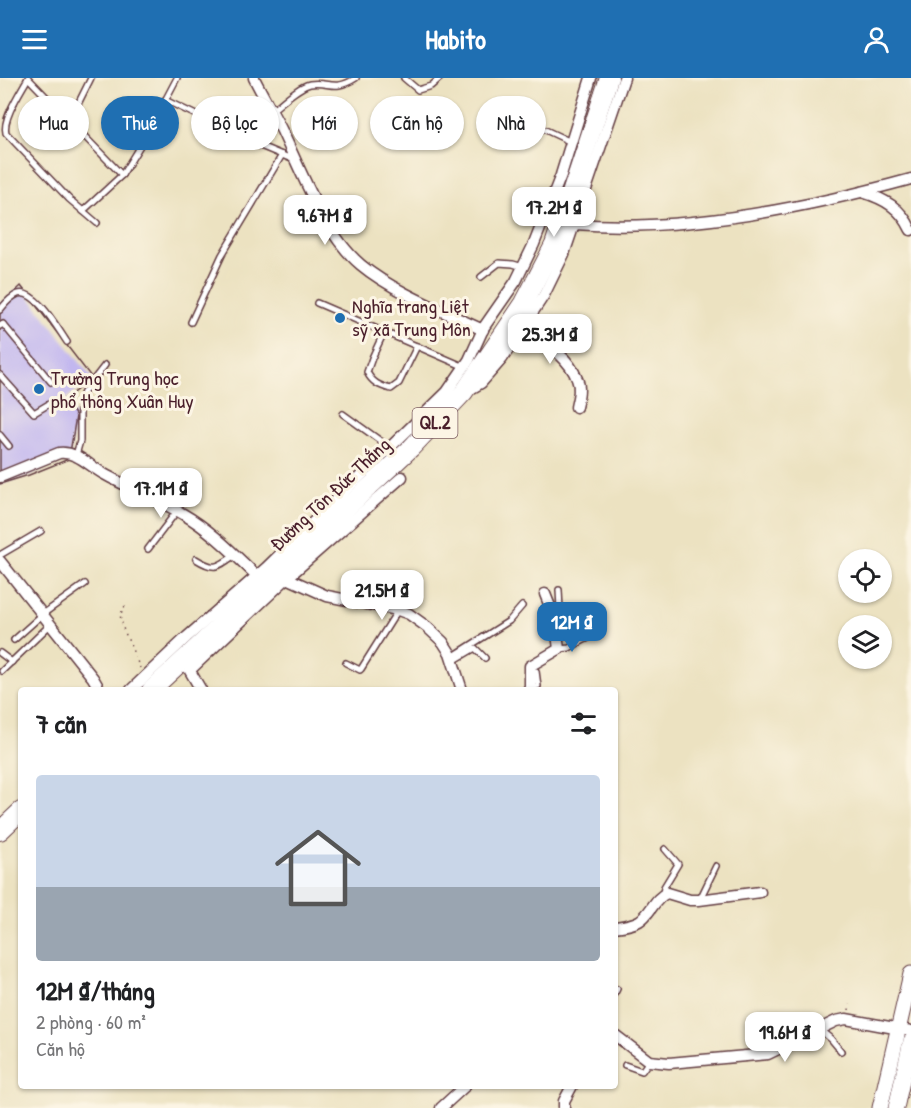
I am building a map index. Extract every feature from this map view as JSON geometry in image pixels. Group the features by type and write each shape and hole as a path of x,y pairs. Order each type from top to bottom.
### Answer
{"highway":[{"name":"Đường Tôn Đức Thắng","path":"149,682 274,577 411,448 524,303 554,245 609,78"},
{"path":"0,831 18,814"}],"main road":[{"path":"880,1108 905,1030 911,974"},
{"path":"896,1108 911,1041"}],"street":[{"path":"254,78 263,96"},
{"path":"199,687 191,675 192,668 391,448 447,392 465,379 485,329 523,267 549,210 591,78"},
{"path":"465,379 481,383 544,295 564,254 624,78"},
{"path":"279,128 331,229 343,247 360,264 380,279 485,329"},
{"path":"575,224 611,227 713,221 861,192 911,178"},
{"path":"861,192 886,201 899,210 911,230"},
{"path":"523,327 561,355 573,371 578,379 579,387 576,407"},
{"path":"0,477 59,453 68,452 76,455 102,473 177,511 209,532 235,555 274,577 327,596 398,609 409,615 435,634 453,659 461,687"},
{"path":"274,577 402,477"},
{"path":"0,561 98,687"},
{"path":"529,687 530,666 559,649 555,620 545,594"},
{"path":"618,926 639,922 663,894 667,893 690,900 699,900 760,892"},
{"path":"618,1037 649,1061 669,1063 768,1054 819,1029 846,1019 905,1030"},
{"path":"441,1108 462,1089"},
{"path":"564,1108 564,1101 570,1089"}],"lane":[{"path":"45,96 28,78 7,119 6,133 60,190 97,223"},
{"path":"82,96 91,78"},
{"path":"167,96 177,78"},
{"path":"279,105 305,86 313,84 341,86 356,78"},
{"path":"404,78 418,90 431,86 440,78"},
{"path":"179,107 294,160"},
{"path":"546,130 571,142"},
{"path":"89,142 122,175"},
{"path":"83,211 122,175 137,150"},
{"path":"191,322 222,255 282,155"},
{"path":"481,278 499,263 523,267"},
{"path":"0,310 19,294 29,294 37,300 67,342"},
{"path":"317,303 417,346 465,379"},
{"path":"0,316 1,325 51,382"},
{"path":"384,332 367,372 371,380 382,387 391,389 399,383 417,346"},
{"path":"76,455 80,441 80,402 84,392 105,365"},
{"path":"0,375 34,413 49,404"},
{"path":"343,414 391,448"},
{"path":"0,435 9,446"},
{"path":"148,549 177,511"},
{"path":"0,555 41,531"},
{"path":"196,559 208,567 218,567 235,555"},
{"path":"14,640 43,614 85,584"},
{"path":"555,620 560,609 559,590"},
{"path":"453,659 509,621 522,606"},
{"path":"555,620 583,606"},
{"path":"346,663 360,670 365,665 398,609"},
{"path":"2,671 51,624"},
{"path":"559,649 569,648 597,634"},
{"path":"453,659 475,648 485,658"},
{"path":"0,653 12,662"},
{"path":"535,687 538,686 536,671"},
{"path":"663,894 664,887 678,864 665,849"},
{"path":"699,900 716,866"},
{"path":"819,1029 841,1050"},
{"path":"625,1065 642,1071 649,1061"}],"path":[{"path":"125,606 120,615 123,628 138,666 149,682"}],"building":[{"name":"Trường Trung học phổ thông Xuân Huy","path":"21,286 92,378 65,399 76,416 69,459 0,484 0,306"}],"place":[{"name":"Nghĩa trang Liệt sỹ xã Trung Môn","path":"340,318"},
{"name":"Trường Trung học phổ thông Xuân Huy","path":"39,389"}]}
